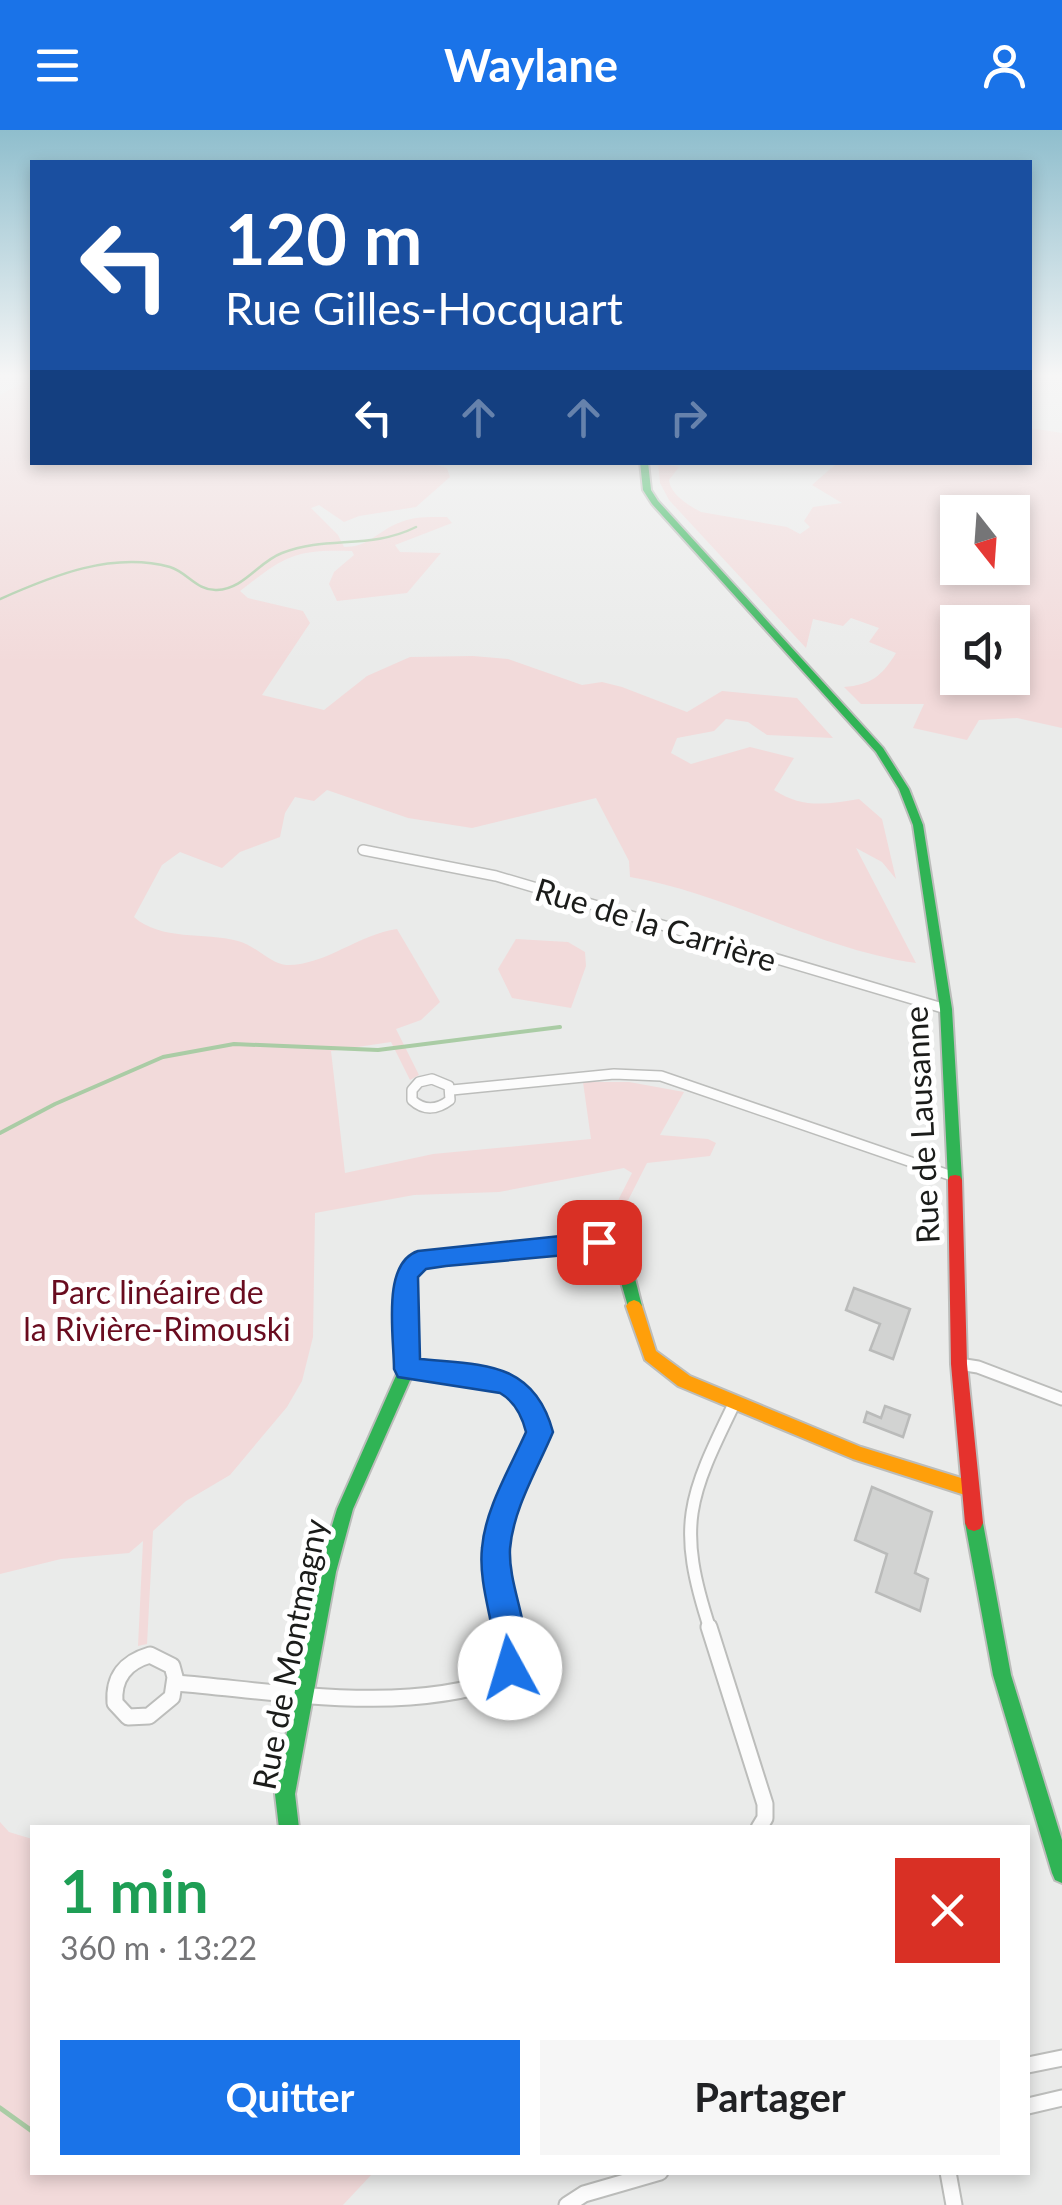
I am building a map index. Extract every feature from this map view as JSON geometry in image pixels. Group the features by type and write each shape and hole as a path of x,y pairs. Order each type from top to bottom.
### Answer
{"street":[{"name":"Rue de Lausanne","path":"645,470 647,490 655,502 880,750 904,789 925,856 953,1087 958,1364 968,1488 1002,1676 1062,1873"},
{"name":"Rue de la Carrière","path":"363,850 496,876 946,1009"},
{"path":"452,1090 614,1074 660,1076 952,1176"},
{"name":"Rue de Montmagny","path":"289,1825 285,1794 327,1572 345,1509 407,1369 406,1274 411,1265 446,1256 599,1242 616,1248 647,1350 674,1375 859,1454 968,1488"},
{"path":"958,1364 978,1366 1062,1398"},
{"path":"176,1683 395,1697 462,1694 506,1678 512,1654 496,1572 496,1546 506,1509 539,1432 535,1416 518,1390 508,1384 484,1376 407,1369"},
{"path":"735,1402 697,1480 689,1507 687,1536 691,1571 765,1804 761,1825"},
{"path":"150,1655 166,1660 172,1666 176,1683 168,1704 149,1718 128,1717 115,1702 116,1681 122,1671 140,1658 150,1655"},
{"path":"1030,2065 1062,2058"},
{"path":"1030,2106 1062,2098"},
{"path":"567,2205 584,2194 650,2175"},
{"path":"949,2175 954,2205"}],"green space":[{"name":"Parc linéaire de la Rivière-Rimouski","path":"0,470 448,470 450,477 416,507 344,522 319,505 311,508 338,535 344,547 366,542 408,520 447,517 452,523 395,545 400,552 441,553 407,593 337,601 329,584 334,572 354,555 352,551 316,551 291,557 240,591 248,598 303,611 310,623 262,695 324,710 367,676 410,657 473,656 508,659 582,685 602,682 622,687 687,712 722,691 797,698 833,738 767,735 748,722 726,719 714,731 677,738 671,753 691,764 750,747 794,758 774,790 785,796 815,804 859,799 882,819 896,879 882,862 856,848 916,963 843,946 703,896 630,877 629,861 596,798 472,828 408,818 327,790 314,801 295,797 285,813 280,837 240,852 222,868 180,852 162,865 134,917 145,925 170,933 238,941 286,965 314,960 397,929 440,1002 421,1020 396,1029 419,1075 410,1080 391,1042 331,1051 345,1173 433,1154 591,1139 583,1082 629,1082 684,1092 660,1135 716,1143 710,1156 647,1163 612,1232 603,1230 632,1173 624,1168 499,1192 414,1195 315,1213 313,1337 302,1381 287,1407 230,1475 186,1501 153,1531 147,1644 138,1646 143,1541 129,1553 61,1559 0,1574"},
{"path":"659,470 677,470 670,485 681,499 701,512 787,527 800,534 810,527 804,521 813,507 842,503 812,485 829,470 1062,470 1062,728 1017,718 979,720 967,740 913,728 924,704 861,704 844,687 875,678 896,653 869,642 879,628 851,618 843,626 813,619 806,648 669,500 660,483"},
{"path":"516,939 568,942 585,952 586,966 571,1008 512,998 498,969"},
{"path":"0,1822 9,1832 30,1838 30,2175 371,2175 343,2205 0,2205"}],"building":[{"path":"854,1288 910,1309 893,1359 870,1350 880,1324 846,1310"},
{"path":"885,1406 910,1415 903,1437 864,1422 867,1412 881,1418"},
{"path":"872,1487 932,1512 915,1573 928,1579 920,1611 876,1592 887,1554 855,1540"}],"waterway":[{"path":"0,599 83,568 126,562 170,567 204,588 217,590 235,585 282,553 315,545 382,538 416,527"},
{"path":"0,1133 55,1104 163,1057 234,1044 378,1050 560,1027"},
{"path":"0,2108 30,2130"}],"traffic: fast":[{"path":"645,470 647,490 655,502 880,750 904,789 918,825 946,1009 955,1180"},
{"path":"289,1825 285,1794 327,1572 345,1509 407,1369 406,1273 418,1260 609,1243 623,1263 634,1306"},
{"path":"974,1523 1002,1675 1062,1873"}],"traffic: slow":[{"path":"634,1306 650,1355 684,1381 859,1454 968,1488"}],"traffic: jam":[{"path":"955,1180 959,1364 974,1523"}],"route":[{"path":"510,1668 512,1654 496,1572 496,1546 506,1509 539,1432 535,1416 518,1390 508,1384 484,1376 407,1369 406,1274 418,1260 599,1242"}]}
